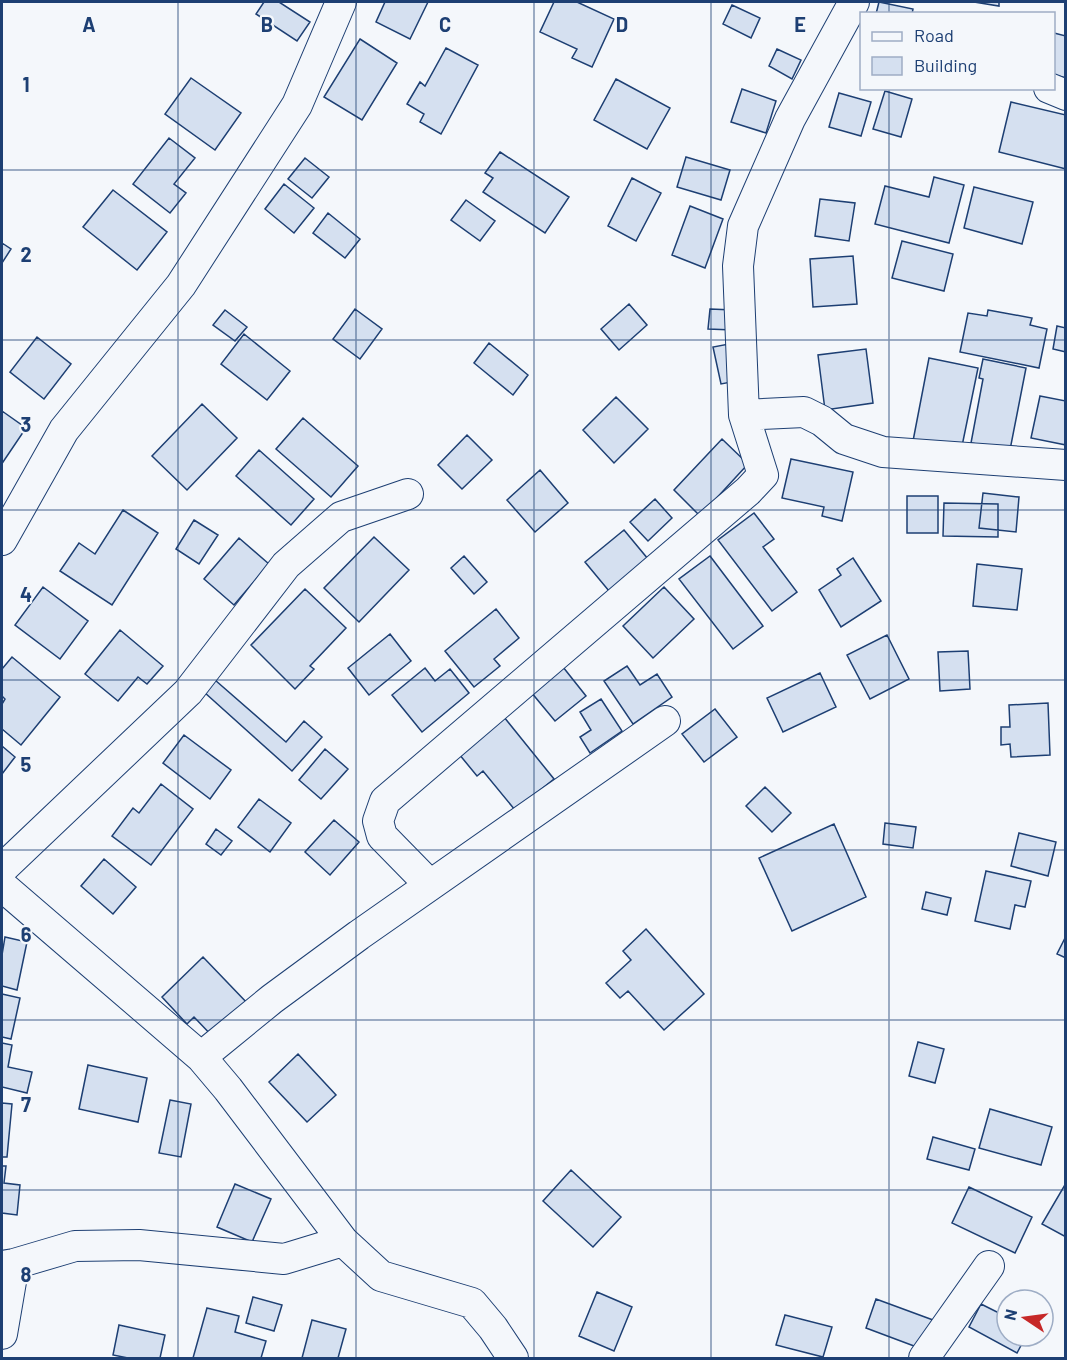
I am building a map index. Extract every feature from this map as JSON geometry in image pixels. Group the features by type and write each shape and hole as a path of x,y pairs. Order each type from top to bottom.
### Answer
{"street":[{"path":"2,540 64,430 181,285 297,105 341,2"},
{"path":"429,885 382,836 378,821 385,801 748,491 763,475 744,415 738,266 743,226 790,119 854,2"},
{"path":"744,415 804,412 822,421 844,439 883,452 1065,465"},
{"path":"2,869 188,692 286,565 341,517 408,494"},
{"path":"201,1058 272,999 429,885 665,721"},
{"path":"2,886 201,1058 228,1089 343,1241 381,1276 472,1303 493,1328 513,1359"},
{"path":"2,1334 8,1265 75,1246 139,1245 284,1259 343,1241"},
{"path":"924,1359 989,1266"}],"building":[{"path":"264,2 279,2 310,22 297,41 256,14"},
{"path":"385,2 428,2 410,39 376,22"},
{"path":"554,2 577,2 614,19 592,67 572,58 577,49 540,32"},
{"path":"879,2 913,9 912,12 876,12"},
{"path":"974,2 999,2 999,6"},
{"path":"732,5 760,18 751,38 723,24"},
{"path":"1055,33 1066,36 1066,78 1055,75"},
{"path":"360,39 397,63 362,120 324,97"},
{"path":"446,48 478,65 441,134 420,122 424,114 407,104 420,82 425,86"},
{"path":"777,49 801,60 792,79 769,66"},
{"path":"191,78 241,113 215,150 165,114"},
{"path":"616,79 670,108 647,149 594,120"},
{"path":"742,89 776,101 766,133 731,122"},
{"path":"885,91 912,99 901,137 873,129"},
{"path":"839,93 871,102 861,136 829,127"},
{"path":"1011,102 1066,115 1066,169 999,152"},
{"path":"169,138 195,158 174,184 186,193 170,213 133,184"},
{"path":"500,152 569,197 545,233 483,192 493,178 485,173"},
{"path":"686,157 730,170 721,200 677,187"},
{"path":"305,158 329,177 312,198 288,179"},
{"path":"934,177 964,185 949,243 875,224 885,186 929,197"},
{"path":"632,178 661,193 636,241 608,226"},
{"path":"284,184 314,208 294,233 265,209"},
{"path":"974,187 1033,202 1022,244 964,228"},
{"path":"113,190 167,232 137,270 83,227"},
{"path":"820,199 855,203 849,241 815,236"},
{"path":"466,200 495,221 480,241 451,220"},
{"path":"690,206 723,219 705,268 672,255"},
{"path":"328,213 360,239 345,258 313,233"},
{"path":"902,241 953,254 944,291 892,278"},
{"path":"2,243 11,249 2,263"},
{"path":"853,256 857,304 813,307 810,259"},
{"path":"629,304 647,325 619,350 601,329"},
{"path":"355,309 382,329 360,359 333,339"},
{"path":"710,309 733,310 733,330 708,329"},
{"path":"225,310 247,327 235,341 213,325"},
{"path":"988,310 1032,318 1030,325 1047,329 1039,368 960,352 968,313 987,316"},
{"path":"1057,326 1066,328 1066,352 1053,349"},
{"path":"244,334 290,371 267,400 221,364"},
{"path":"37,337 71,364 44,399 10,372"},
{"path":"489,343 528,375 513,395 474,363"},
{"path":"734,343 742,380 721,384 713,347"},
{"path":"866,349 873,403 825,410 818,355"},
{"path":"929,358 978,368 961,451 913,441"},
{"path":"983,359 1026,368 1010,450 971,443 983,379 979,378"},
{"path":"1040,396 1066,401 1066,445 1031,438"},
{"path":"616,397 648,429 614,463 583,430"},
{"path":"202,404 237,438 187,490 152,456"},
{"path":"2,411 26,428 3,462 2,461"},
{"path":"303,418 358,466 331,497 276,449"},
{"path":"467,435 492,460 462,489 438,465"},
{"path":"722,439 748,464 700,516 674,490"},
{"path":"259,450 314,499 291,525 236,476"},
{"path":"791,459 853,472 842,521 822,516 824,507 782,498"},
{"path":"540,470 568,503 535,532 507,500"},
{"path":"983,493 1019,497 1016,532 979,528"},
{"path":"907,496 938,496 938,533 907,533"},
{"path":"655,499 672,518 648,541 630,522"},
{"path":"944,503 998,504 998,537 943,536"},
{"path":"123,510 158,533 112,605 60,571 79,543 95,554"},
{"path":"754,513 774,539 763,547 797,592 772,611 718,540"},
{"path":"194,520 218,535 199,564 176,549"},
{"path":"624,530 648,559 609,591 585,562"},
{"path":"374,537 409,570 359,622 324,588"},
{"path":"239,538 269,564 234,605 204,579"},
{"path":"464,556 487,582 474,594 451,568"},
{"path":"710,556 763,626 733,649 679,579"},
{"path":"853,558 881,601 841,627 819,590 841,575 837,569"},
{"path":"977,564 1022,569 1017,610 973,606"},
{"path":"43,587 88,621 60,659 15,625"},
{"path":"664,587 694,619 653,658 623,626"},
{"path":"305,589 346,628 310,666 314,669 295,689 251,645"},
{"path":"496,609 519,638 494,659 500,666 474,687 445,651"},
{"path":"120,630 163,666 147,684 138,677 118,701 85,674"},
{"path":"390,634 411,661 369,695 348,668"},
{"path":"887,635 909,679 870,699 847,655"},
{"path":"968,651 970,689 940,691 938,652"},
{"path":"12,657 60,697 21,745 2,729 2,704 5,699 2,696 2,669"},
{"path":"627,666 640,685 657,674 672,697 633,724 604,681"},
{"path":"563,667 586,696 555,721 531,692"},
{"path":"425,668 435,681 450,669 469,693 422,732 392,695"},
{"path":"820,673 836,707 783,732 767,698"},
{"path":"215,680 286,742 304,721 322,737 292,771 204,692"},
{"path":"601,699 622,731 590,753 580,737 591,730 580,712"},
{"path":"1048,703 1050,755 1011,757 1010,744 1001,745 1001,727 1010,727 1009,705"},
{"path":"715,709 737,737 704,762 682,734"},
{"path":"504,717 554,779 515,810 483,771 477,776 459,754"},
{"path":"184,735 231,770 210,799 163,763"},
{"path":"2,746 15,757 2,774"},
{"path":"325,749 348,769 321,799 299,780"},
{"path":"161,784 193,809 151,865 112,836 133,808 139,813"},
{"path":"765,787 791,813 772,832 746,806"},
{"path":"259,799 291,823 270,852 238,827"},
{"path":"334,820 359,842 330,875 305,852"},
{"path":"885,823 916,827 913,848 883,844"},
{"path":"834,824 866,897 792,931 759,858"},
{"path":"216,829 232,841 221,855 206,844"},
{"path":"1019,833 1056,842 1048,876 1011,866"},
{"path":"104,859 136,887 113,914 81,886"},
{"path":"986,871 1031,881 1025,907 1015,905 1010,929 975,921"},
{"path":"926,892 951,898 947,915 922,909"},
{"path":"646,929 704,994 664,1030 628,991 620,998 606,983 631,960 623,951"},
{"path":"1066,936 1066,958 1057,954"},
{"path":"5,937 27,942 17,990 2,986 2,955"},
{"path":"203,957 250,1006 215,1039 194,1017 187,1024 162,997"},
{"path":"2,994 20,998 11,1039 2,1037"},
{"path":"918,1042 944,1049 935,1083 909,1076"},
{"path":"2,1043 12,1045 8,1067 32,1072 27,1093 2,1087"},
{"path":"298,1054 336,1095 307,1122 269,1082"},
{"path":"88,1065 147,1078 138,1122 79,1109"},
{"path":"170,1100 191,1104 181,1157 159,1153"},
{"path":"2,1103 12,1104 7,1157 2,1157"},
{"path":"990,1109 1052,1127 1041,1165 979,1148"},
{"path":"933,1137 975,1149 969,1170 927,1159"},
{"path":"2,1166 6,1166 4,1183 20,1185 17,1215 2,1213"},
{"path":"571,1170 621,1217 593,1247 543,1201"},
{"path":"1066,1183 1066,1237 1042,1224"},
{"path":"235,1184 271,1199 252,1242 217,1227"},
{"path":"969,1187 1032,1217 1015,1253 952,1223"},
{"path":"597,1292 632,1307 614,1351 579,1336"},
{"path":"253,1297 282,1305 274,1331 246,1323"},
{"path":"876,1299 933,1320 922,1349 866,1328"},
{"path":"981,1304 995,1311 995,1341 969,1327"},
{"path":"207,1308 239,1316 235,1332 266,1341 261,1358 193,1358"},
{"path":"785,1315 832,1327 823,1357 776,1345"},
{"path":"312,1320 346,1329 338,1358 302,1358"},
{"path":"119,1325 165,1335 160,1358 128,1358 113,1355"},
{"path":"1008,1348 1020,1348 1017,1353"}]}
